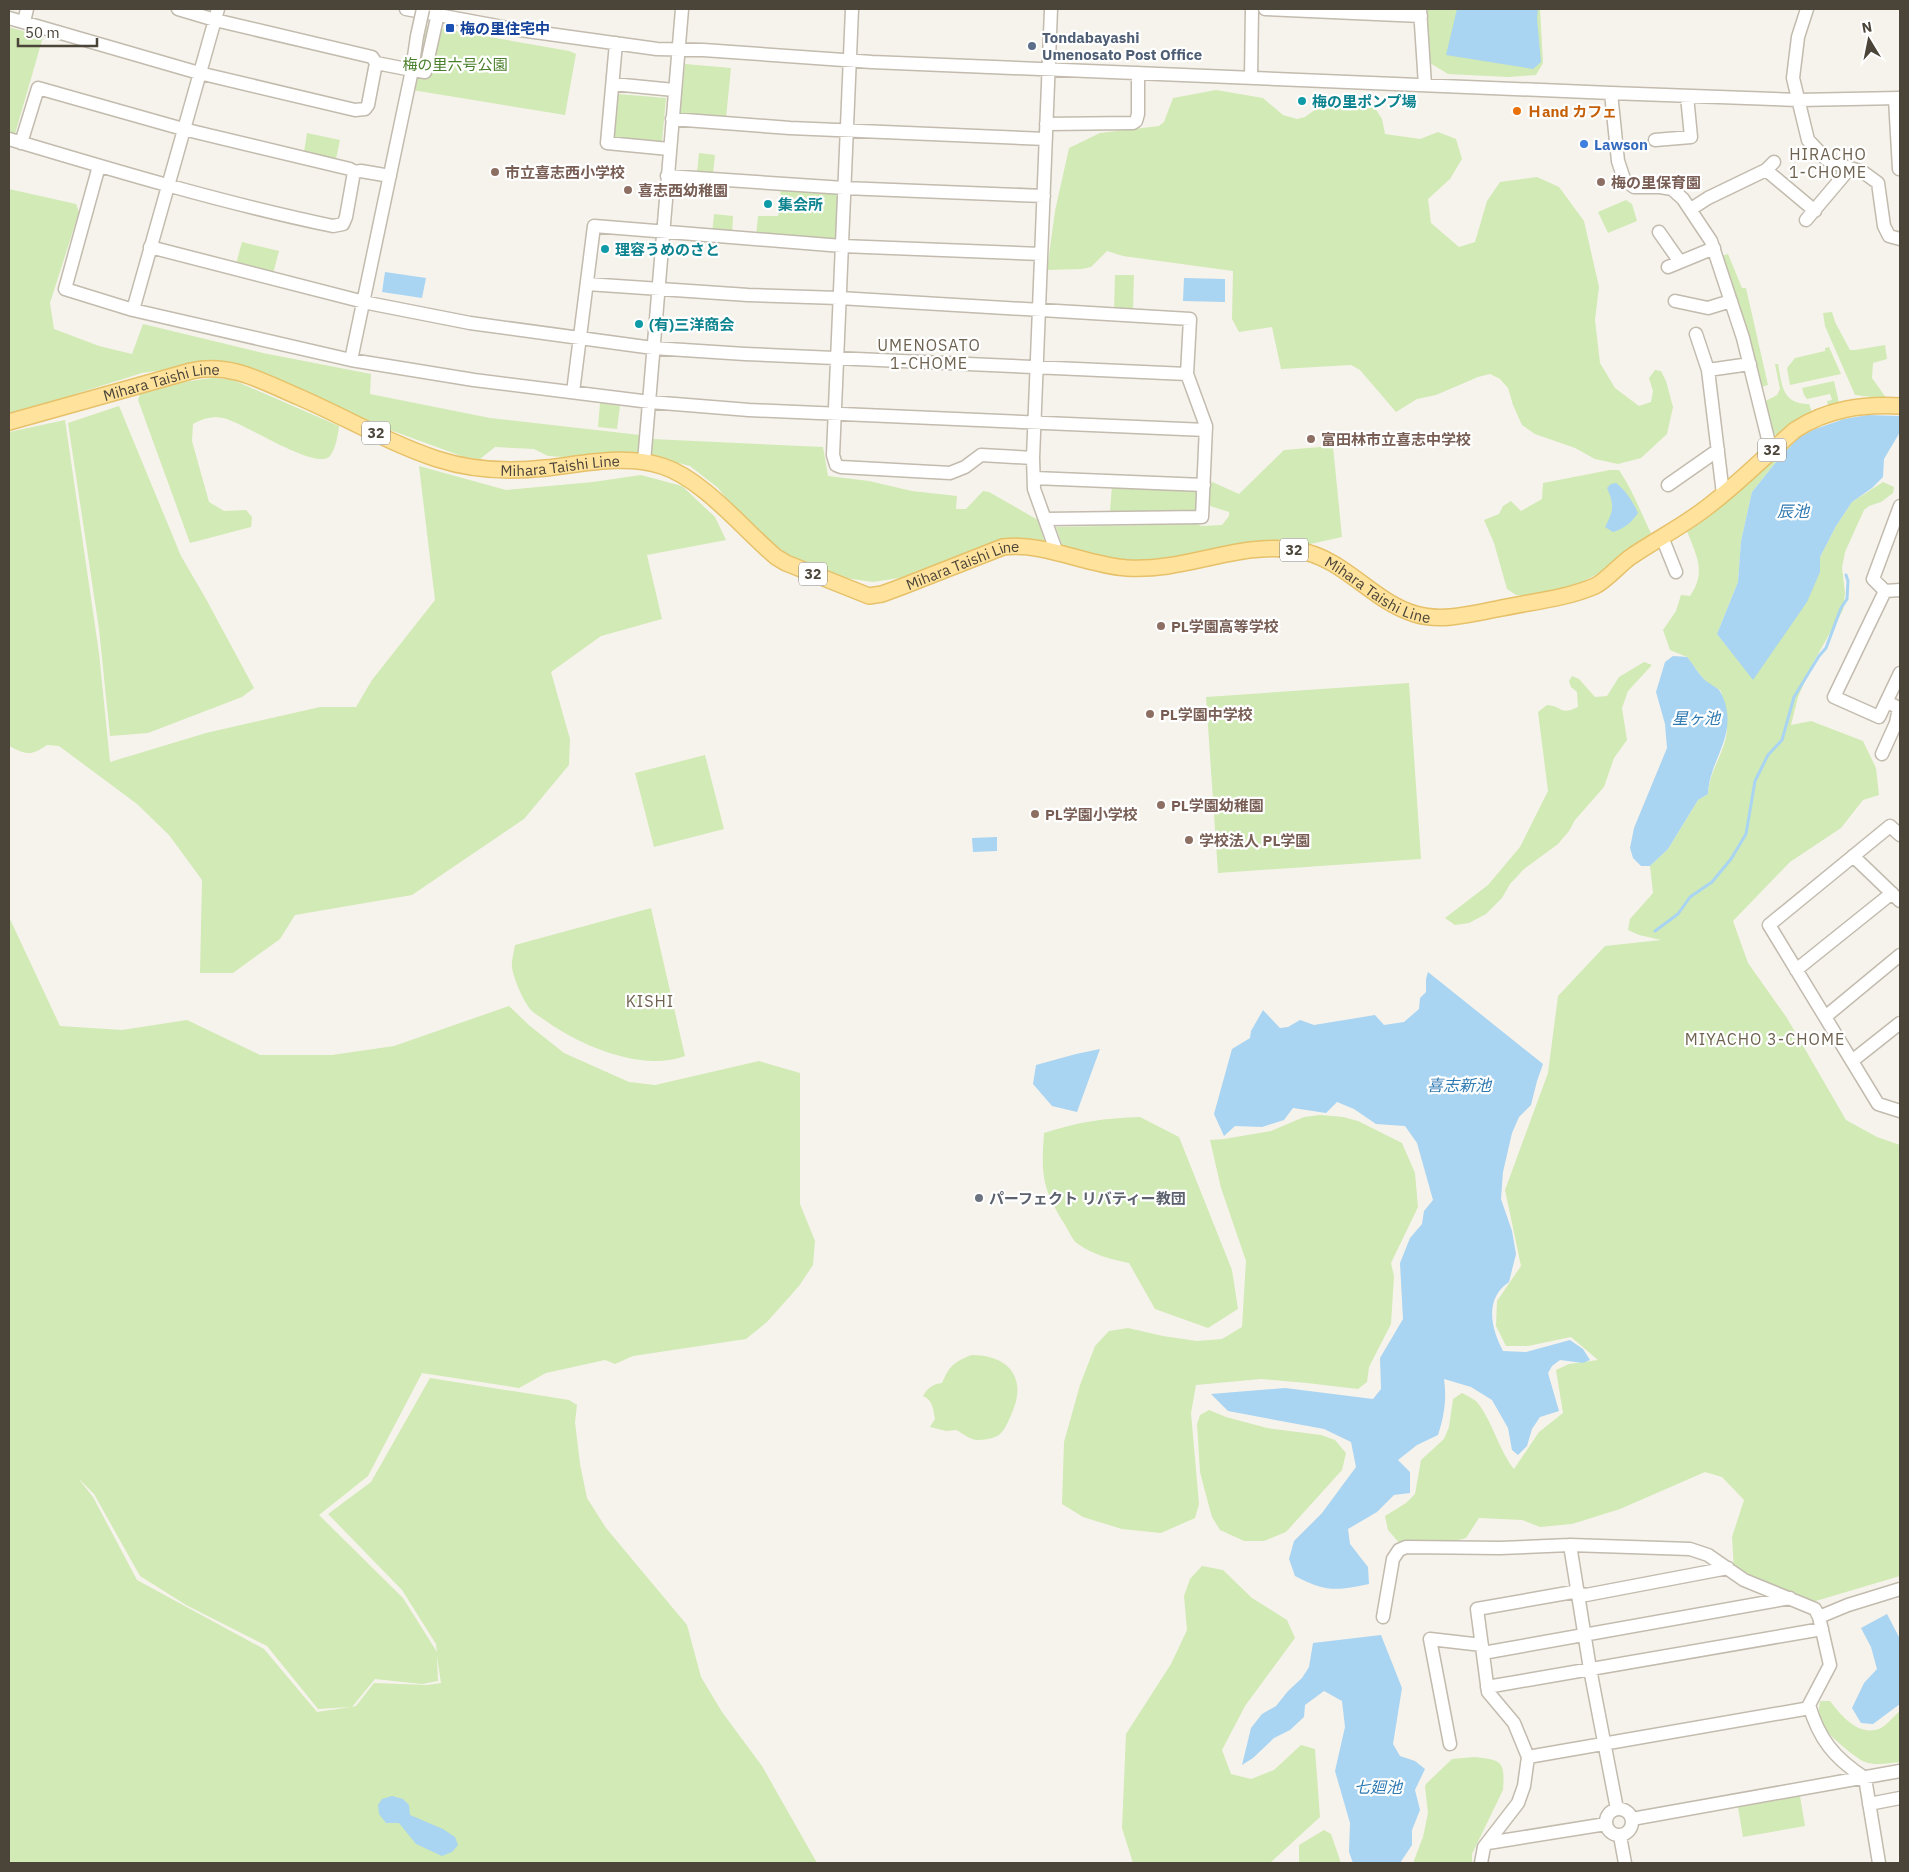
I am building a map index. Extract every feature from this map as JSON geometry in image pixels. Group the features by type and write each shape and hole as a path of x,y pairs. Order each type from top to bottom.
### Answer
{"main road":[{"name":"Mihara Taishi Line","path":"9,422 191,371 215,368 247,374 407,448 438,460 489,469 519,469 617,461 644,462 675,470 690,478 776,558 794,567 869,596 882,594 1003,547 1037,548 1088,562 1146,569 1163,568 1252,549 1275,548 1298,550 1331,560 1396,606 1414,614 1433,618 1466,615 1582,591 1598,585 1624,562 1696,516 1795,430 1821,415 1866,406 1900,406"}],"street":[{"path":"24,22 27,9"},
{"path":"9,18 199,73 289,96 360,110 365,109 368,105 376,63 372,57 216,14 178,9"},
{"path":"406,9 439,12 513,29 657,49 850,61 1687,96 1798,100 1898,99 1899,169"},
{"path":"351,360 423,9"},
{"path":"644,462 677,49 682,9"},
{"path":"852,9 834,414 833,455 836,465 841,467 950,472 965,467 981,455 1033,458"},
{"path":"1051,9 1033,458 1034,489 1057,553"},
{"path":"1251,77 1252,9"},
{"path":"1265,9 1420,12 1425,85"},
{"path":"1807,9 1798,37 1793,78 1808,140 1826,159 1863,172 1878,183 1884,226 1889,236 1900,239"},
{"path":"376,63 425,72 439,12"},
{"path":"133,310 216,14"},
{"path":"616,43 607,143 669,150"},
{"path":"1046,124 1133,123 1136,121 1138,114 1138,73"},
{"path":"613,84 674,90"},
{"path":"21,143 38,88 183,129 350,169 354,172 361,171 390,176"},
{"path":"1611,93 1618,161 1624,179 1634,187 1672,189 1683,199 1711,241 1750,364 1771,451"},
{"path":"1654,140 1673,145 1691,137 1687,96"},
{"path":"672,118 790,128 1046,140"},
{"path":"9,139 167,186 332,226 343,224 346,217 354,172"},
{"path":"99,166 65,289 133,310 351,360 474,380 649,402 749,410 1206,430"},
{"path":"1690,209 1770,166 1810,216 1850,168"},
{"path":"667,176 844,188 1044,196"},
{"path":"573,392 594,226 842,246 1041,254"},
{"path":"1659,232 1674,265 1714,248"},
{"path":"150,247 364,302 470,323 653,348 745,354 1187,374"},
{"path":"587,284 748,295 839,298 1190,319 1187,374 1206,430 1202,517 1045,519"},
{"path":"1675,301 1708,308 1731,301"},
{"path":"1696,334 1708,370 1723,494"},
{"path":"1708,370 1750,364"},
{"path":"1668,485 1718,450"},
{"path":"1034,478 1204,485"},
{"path":"1900,506 1873,579 1885,591 1900,590"},
{"path":"1662,537 1676,572"},
{"path":"1885,591 1834,697 1879,717 1900,673"},
{"path":"1882,754 1896,723 1899,708 1886,702"},
{"path":"1900,835 1890,826 1769,925 1878,1104 1900,1111"},
{"path":"1796,970 1896,897 1853,856"},
{"path":"1825,1017 1900,955"},
{"path":"1852,1061 1900,1023"},
{"path":"1570,1545 1590,1670 1617,1809"},
{"path":"1383,1617 1393,1559 1399,1550 1406,1547 1500,1548 1570,1545 1690,1549 1708,1555 1744,1580 1816,1609 1830,1665 1810,1708 1815,1725 1825,1744 1847,1766 1865,1778 1880,1863"},
{"path":"1481,1863 1484,1847 1518,1803 1524,1786 1528,1757 1514,1723 1488,1692 1477,1609 1573,1592 1586,1595 1728,1568"},
{"path":"1487,1687 1590,1670 1821,1623 1848,1605 1900,1589"},
{"path":"1450,1744 1430,1639 1482,1649 1585,1635 1790,1598"},
{"path":"1528,1757 1810,1708"},
{"path":"1632,1819 1900,1771"},
{"path":"1869,1804 1900,1798"},
{"path":"1620,1836 1611,1832 1606,1824 1609,1814 1617,1809 1626,1811 1632,1819"},
{"path":"1620,1836 1629,1829 1632,1819"},
{"path":"1488,1843 1606,1824"},
{"path":"1620,1836 1625,1863"}],"green space":[{"path":"1427,9 1540,9 1543,63 1536,75 1508,77 1448,74 1430,63"},
{"name":"梅の里六号公園","path":"427,26 569,51 576,54 565,115 412,90"},
{"path":"9,27 43,37 15,134 9,132"},
{"path":"685,64 731,68 726,118 680,113"},
{"path":"1216,90 1263,98 1283,115 1297,119 1305,117 1323,104 1339,101 1375,108 1382,119 1385,134 1420,139 1438,132 1456,139 1462,159 1450,179 1428,199 1431,223 1459,247 1475,242 1487,201 1500,182 1537,177 1559,187 1584,221 1599,287 1595,320 1600,363 1615,388 1639,406 1651,402 1653,391 1649,378 1655,370 1661,371 1666,381 1673,407 1667,434 1641,458 1618,464 1595,459 1575,448 1535,434 1522,425 1508,388 1500,379 1490,374 1478,377 1436,395 1417,399 1396,412 1360,370 1351,365 1281,369 1272,327 1239,332 1232,319 1233,271 1123,256 1107,251 1091,267 1047,270 1055,211 1069,148 1100,133 1159,126 1164,122 1173,98"},
{"path":"618,94 666,98 662,142 614,137"},
{"path":"307,133 340,140 336,159 304,152"},
{"path":"699,153 715,155 713,174 697,173"},
{"path":"9,189 76,204 79,212 50,303 54,329 99,346 132,354 143,324 263,353 371,374 370,394 490,418 640,435 639,453 563,457 548,456 534,449 495,447 480,459 464,457 360,419 268,377 178,368 142,373 9,415"},
{"path":"781,189 838,192 836,241 756,237 758,216 778,216"},
{"path":"1626,200 1632,204 1637,221 1608,233 1598,212"},
{"path":"714,214 733,216 732,235 712,234"},
{"path":"242,242 279,251 273,274 236,264"},
{"path":"1728,254 1742,288 1746,288 1768,385 1761,387 1744,319 1722,256"},
{"path":"1115,275 1134,275 1133,310 1114,309"},
{"path":"1832,312 1835,322 1850,350 1885,345 1887,359 1873,363 1872,378 1887,399 1855,395 1825,326 1823,313"},
{"path":"1829,347 1841,374 1790,385 1787,368 1795,358 1825,351 1825,348"},
{"path":"1775,364 1778,364 1782,386 1788,397 1793,401 1809,404 1812,412 1777,435 1771,433 1764,402 1777,395 1780,389"},
{"path":"212,378 231,379 339,426 339,430 332,453 330,456 322,459 295,452 223,418 208,418 193,424 192,441 209,502 224,511 246,510 252,517 251,527 190,543 138,400 140,394 158,388"},
{"path":"1834,381 1839,403 1828,405 1827,401 1832,400 1830,394 1807,399 1804,395 1802,388"},
{"path":"600,403 620,406 617,429 598,427"},
{"path":"119,406 181,556 254,688 242,697 148,733 110,736 99,629 68,423"},
{"path":"65,420 99,653 110,762 206,733 320,707 356,707 372,680 435,600 419,466 506,490 593,482 641,475 682,486 715,517 726,540 647,555 662,619 601,636 551,672 570,739 569,765 524,819 412,895 295,915 280,939 233,973 200,973 202,880 169,835 137,804 59,746 47,745 33,753 25,753 9,746 9,432"},
{"path":"1799,438 1752,492 1741,541 1738,582 1717,634 1753,679 1820,572 1820,557 1836,526 1852,502 1883,482 1894,487 1893,493 1881,502 1864,510 1845,552 1842,568 1845,593 1843,610 1813,663 1798,697 1791,725 1811,721 1863,741 1876,768 1879,795 1863,800 1841,828 1790,862 1733,921 1748,963 1787,1018 1846,1120 1877,1137 1900,1145 1900,1576 1809,1603 1734,1570 1732,1537 1744,1500 1722,1477 1705,1472 1620,1509 1572,1524 1540,1527 1522,1520 1479,1518 1466,1538 1444,1544 1400,1544 1388,1530 1385,1516 1406,1503 1415,1494 1421,1460 1444,1439 1449,1427 1453,1399 1462,1393 1476,1401 1482,1408 1508,1461 1514,1469 1539,1432 1563,1413 1556,1370 1569,1364 1598,1360 1571,1337 1528,1346 1506,1346 1496,1326 1497,1301 1521,1266 1505,1190 1548,1073 1558,996 1605,946 1661,940 1639,935 1628,930 1630,919 1653,893 1650,866 1668,849 1698,800 1708,794 1711,778 1726,738 1727,725 1721,691 1705,681 1687,657 1670,650 1663,630 1676,611 1681,595 1690,596 1698,579 1698,564 1687,531 1718,509"},
{"path":"652,439 823,447 828,476 869,481 912,491 957,496 956,509 966,509 983,491 989,492 1038,520 1045,543 929,568 899,578 873,582 838,577 800,564 747,524 718,488 690,466 655,457 647,450"},
{"path":"1333,446 1342,537 1306,545 1142,564 1064,550 1056,527 1222,525 1229,516 1229,512 1207,505 1210,481 1239,494 1284,450"},
{"path":"1610,470 1619,470 1624,477 1651,533 1605,570 1574,586 1526,596 1516,595 1507,589 1494,543 1484,520 1499,514 1503,506 1511,501 1521,511 1542,499 1543,483"},
{"path":"1112,486 1197,491 1195,511 1110,511"},
{"path":"1644,662 1652,665 1628,691 1622,708 1627,740 1614,758 1604,787 1575,820 1558,844 1524,869 1510,884 1502,898 1486,914 1469,923 1455,925 1445,918 1488,885 1520,847 1548,791 1538,712 1547,705 1564,711 1578,707 1577,692 1571,687 1569,681 1572,676 1579,679 1595,697 1607,696 1619,677"},
{"path":"1409,683 1421,859 1218,873 1206,697"},
{"path":"705,755 724,829 654,847 635,773"},
{"path":"651,908 685,1056 668,1060 650,1061 631,1059 613,1054 576,1039 531,1010 522,996 513,973 512,962 515,945"},
{"path":"9,917 60,1026 122,1030 187,1020 260,1055 332,1055 394,1046 509,1006 530,1026 564,1053 629,1082 655,1085 759,1061 800,1073 800,1204 815,1241 813,1265 799,1286 767,1322 746,1339 633,1356 615,1364 605,1360 546,1373 519,1388 422,1373 368,1476 319,1515 403,1598 437,1652 436,1644 402,1590 328,1514 371,1482 430,1378 569,1400 577,1405 575,1422 580,1464 587,1498 606,1528 687,1625 701,1677 722,1712 762,1766 817,1863 9,1863","holes":["78,1478 94,1494 140,1576 186,1605 267,1646 318,1709 351,1707 317,1712 264,1649 137,1580 93,1497","437,1656 441,1683 427,1685 374,1683 356,1706 352,1707 375,1679 422,1684 438,1681"]},
{"path":"1320,1115 1343,1117 1358,1121 1402,1143 1415,1173 1418,1207 1391,1263 1394,1276 1391,1324 1369,1367 1367,1382 1358,1389 1261,1379 1196,1385 1191,1413 1199,1504 1195,1518 1161,1533 1122,1529 1083,1517 1062,1504 1064,1442 1080,1385 1095,1346 1109,1331 1128,1328 1197,1341 1222,1339 1242,1327 1246,1261 1221,1188 1210,1140 1271,1131 1304,1117"},
{"path":"1140,1117 1179,1137 1232,1270 1238,1309 1208,1328 1155,1309 1129,1263 1096,1254 1076,1242 1057,1212 1047,1191 1043,1171 1044,1133 1092,1121"},
{"path":"971,1355 985,1356 1005,1364 1016,1380 1016,1402 1007,1423 999,1435 988,1439 974,1439 956,1430 946,1431 930,1427 935,1419 933,1408 931,1402 923,1396 931,1387 942,1383 953,1365"},
{"path":"1209,1410 1226,1417 1267,1428 1321,1435 1335,1440 1346,1453 1342,1470 1286,1532 1264,1541 1244,1541 1220,1530 1212,1517 1207,1499 1200,1472 1197,1424 1200,1415"},
{"path":"1202,1566 1223,1570 1252,1598 1287,1620 1295,1638 1245,1706 1222,1750 1231,1774 1251,1779 1274,1770 1301,1745 1315,1749 1320,1817 1270,1863 1133,1863 1122,1828 1126,1734 1171,1664 1187,1630 1184,1596 1190,1579"},
{"path":"1820,1701 1830,1701 1850,1723 1864,1730 1879,1729 1900,1711 1900,1762 1869,1763 1860,1760 1848,1751 1821,1724 1819,1716"},
{"path":"1475,1757 1491,1759 1500,1764 1503,1773 1503,1790 1472,1854 1472,1863 1413,1863 1423,1837 1428,1813 1426,1784 1452,1759"},
{"path":"1800,1796 1805,1826 1743,1837 1738,1807"},
{"path":"1324,1830 1331,1834 1341,1863 1299,1863 1299,1845"}],"water":[{"path":"1457,9 1538,9 1537,18 1541,62 1533,69 1446,55"},
{"path":"385,272 426,278 422,298 382,292"},
{"path":"1184,278 1225,279 1225,302 1183,301"},
{"name":"辰池","path":"1868,415 1900,416 1900,432 1884,459 1883,477 1872,488 1852,502 1836,526 1820,557 1820,572 1807,602 1753,680 1717,634 1738,582 1741,541 1752,492 1798,438 1815,429 1844,419"},
{"path":"1616,483 1623,489 1638,513 1627,525 1613,532 1605,527 1612,508 1607,488 1611,484"},
{"name":"星ヶ池","path":"1673,656 1687,657 1703,679 1720,691 1726,707 1728,721 1726,733 1713,769 1708,794 1698,800 1668,849 1650,866 1641,866 1633,858 1630,848 1634,828 1667,748 1665,724 1656,692 1665,662"},
{"path":"997,837 997,851 973,852 972,838"},
{"name":"喜志新池","path":"1428,972 1543,1064 1531,1105 1519,1117 1512,1133 1503,1172 1501,1199 1512,1231 1516,1254 1509,1282 1501,1289 1493,1305 1492,1314 1495,1333 1503,1351 1526,1352 1570,1340 1583,1349 1590,1360 1583,1363 1560,1360 1552,1366 1548,1373 1559,1411 1540,1417 1532,1429 1527,1446 1518,1455 1512,1450 1508,1428 1492,1400 1471,1387 1444,1379 1444,1407 1438,1435 1417,1445 1398,1460 1410,1472 1410,1493 1394,1495 1377,1512 1348,1529 1350,1544 1368,1567 1369,1584 1331,1589 1315,1585 1295,1576 1289,1559 1294,1541 1322,1513 1356,1467 1351,1442 1324,1429 1228,1411 1211,1394 1285,1388 1373,1399 1381,1389 1380,1358 1403,1319 1400,1263 1410,1238 1422,1224 1424,1211 1433,1200 1417,1143 1405,1126 1376,1124 1354,1109 1337,1102 1326,1113 1293,1108 1284,1120 1262,1127 1235,1126 1224,1136 1214,1114 1232,1049 1250,1038 1251,1031 1263,1010 1280,1028 1288,1027 1300,1020 1314,1025 1375,1015 1384,1025 1404,1022 1419,1009 1420,998 1426,992"},
{"path":"1100,1049 1077,1112 1052,1106 1033,1084 1036,1065"},
{"path":"1887,1614 1900,1639 1900,1704 1873,1724 1861,1723 1852,1708 1864,1683 1877,1669 1871,1647 1861,1628"},
{"name":"七廻池","path":"1381,1635 1402,1688 1393,1744 1400,1756 1415,1761 1425,1769 1415,1790 1420,1810 1412,1830 1412,1845 1400,1863 1353,1863 1349,1852 1350,1823 1335,1771 1345,1727 1342,1701 1324,1691 1305,1705 1304,1717 1290,1730 1274,1738 1253,1758 1242,1765 1251,1728 1262,1714 1276,1706 1302,1678 1309,1667 1313,1643"},
{"path":"392,1796 403,1799 409,1805 410,1815 443,1829 455,1837 458,1845 452,1852 442,1856 416,1844 399,1823 386,1823 379,1814 378,1805 382,1799"}],"waterway":[{"path":"1655,931 1678,914 1690,897 1712,882 1731,859 1746,834 1755,781 1768,755 1782,740 1794,697 1826,648 1841,608 1847,599 1848,581 1846,575"}],"place":[{"name":"梅の里住宅中","path":"450,28"},
{"name":"Tondabayashi Umenosato Post Office","path":"1032,46"},
{"name":"梅の里ポンプ場","path":"1302,101"},
{"name":"Ｈand カフェ","path":"1517,111"},
{"name":"Lawson","path":"1584,144"},
{"name":"市立喜志西小学校","path":"495,172"},
{"name":"梅の里保育園","path":"1601,182"},
{"name":"喜志西幼稚園","path":"628,190"},
{"name":"集会所","path":"768,204"},
{"name":"理容うめのさと","path":"605,249"},
{"name":"(有)三洋商会","path":"639,324"},
{"name":"富田林市立喜志中学校","path":"1311,439"},
{"name":"PL学園高等学校","path":"1161,626"},
{"name":"PL学園中学校","path":"1150,714"},
{"name":"PL学園幼稚園","path":"1161,805"},
{"name":"PL学園小学校","path":"1035,814"},
{"name":"学校法人 PL学園","path":"1189,840"},
{"name":"パーフェクト リバティー教団","path":"979,1198"}],"district":[{"name":"HIRACHO 1-CHOME","path":"1828,163"},
{"name":"UMENOSATO 1-CHOME","path":"929,354"},
{"name":"KISHI","path":"650,1001"},
{"name":"MIYACHO 3-CHOME","path":"1765,1039"}]}
